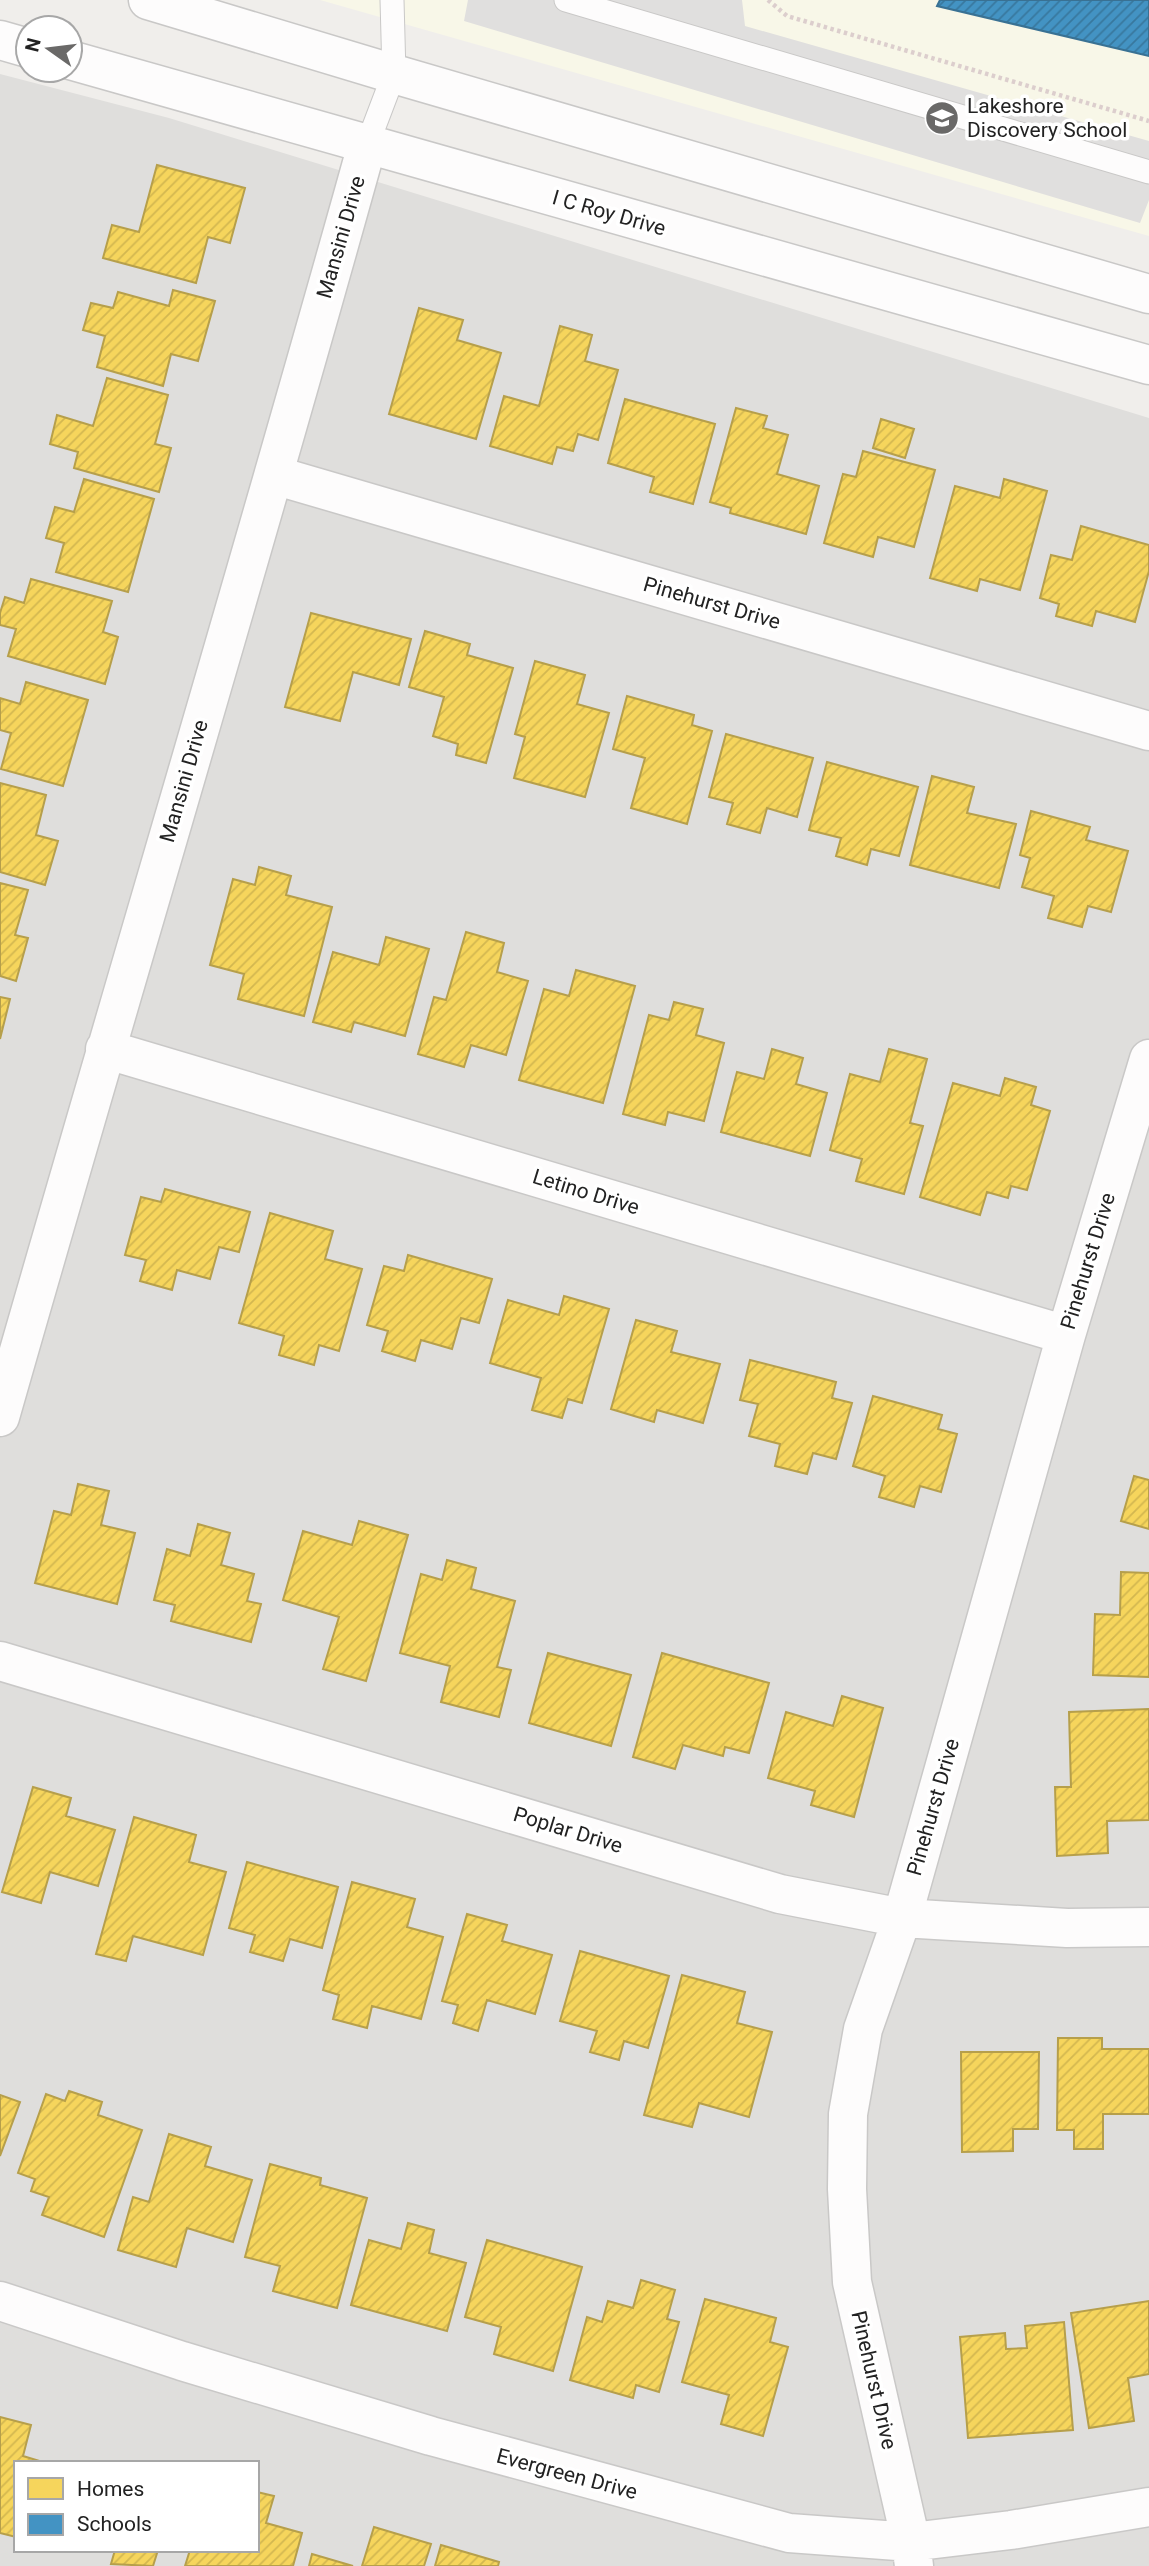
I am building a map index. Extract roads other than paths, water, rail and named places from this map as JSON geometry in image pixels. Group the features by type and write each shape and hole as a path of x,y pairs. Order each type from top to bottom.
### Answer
{"street":[{"path":"148,0 1149,294"},
{"name":"I C Roy Drive","path":"84,64 1149,365"},
{"name":"Mansini Drive","path":"0,1417 274,475 367,145"},
{"name":"Pinehurst Drive","path":"274,475 1149,731"},
{"name":"Letino Drive","path":"105,1049 1066,1335"},
{"name":"Pinehurst Drive","path":"913,2554 852,2282 847,2189 848,2114 863,2029 902,1918 1066,1335 1149,1059"},
{"name":"Poplar Drive","path":"0,1661 780,1894 902,1918 1068,1928 1149,1927"},
{"name":"Evergreen Drive","path":"0,2301 182,2361 431,2437 789,2533 913,2554 1011,2530 1149,2507"}],"lane":[{"path":"367,145 394,74 392,0"},
{"path":"566,0 1149,172"}],"place":[{"name":"Lakeshore Discovery School","path":"942,118"}]}
